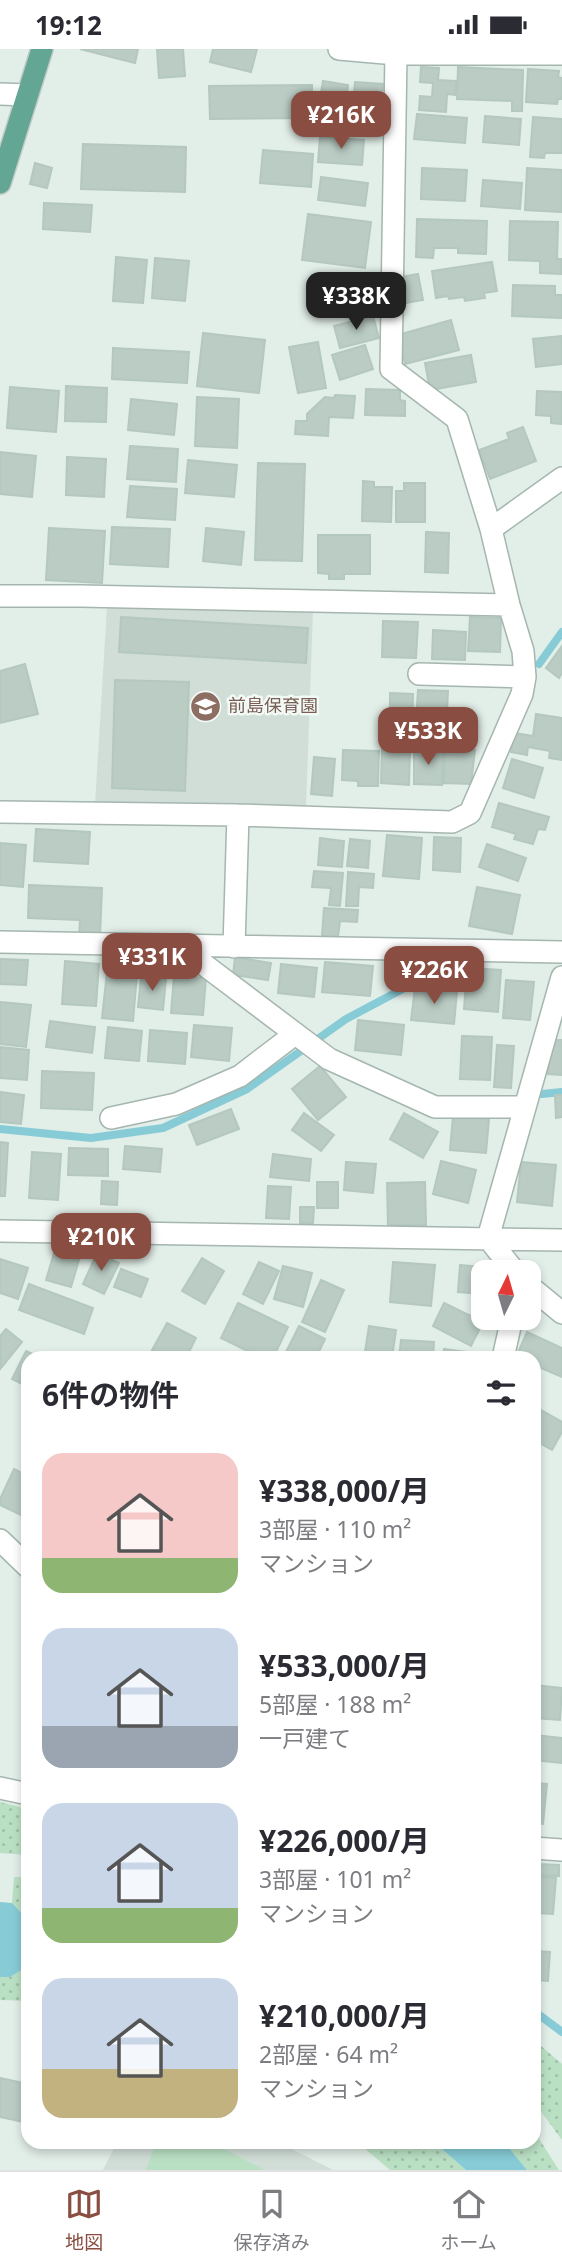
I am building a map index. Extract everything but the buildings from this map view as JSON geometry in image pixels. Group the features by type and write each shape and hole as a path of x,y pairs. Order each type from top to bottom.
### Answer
{"main road":[{"path":"0,183 42,49"}],"street":[{"path":"339,49 396,54 562,54"},
{"path":"0,812 238,815 452,822 470,813 522,694 525,677 523,651 491,529 457,419 391,369 396,54"},
{"path":"0,94 27,96"},
{"path":"491,529 562,478"},
{"path":"0,596 509,605"},
{"path":"419,674 525,677"},
{"path":"234,947 238,815"},
{"path":"0,942 562,952"},
{"path":"178,945 329,1059 435,1107 525,1107"},
{"path":"488,1238 562,977"},
{"path":"110,1118 176,1104 240,1076 304,1041"},
{"path":"0,1231 562,1240"},
{"path":"488,1238 505,1260"},
{"path":"541,1296 562,1313"},
{"path":"505,1351 509,1330"},
{"path":"0,1540 21,1560"},
{"path":"0,1788 21,1792"},
{"path":"541,1848 562,1850"}],"shaded area":[{"name":"前島保育園","path":"107,607 313,609 306,809 95,804"},
{"path":"114,2149 292,2149 333,2170 103,2170"}],"green space":[{"path":"0,1802 21,1807 21,1854 0,1853"},
{"path":"14,1877 21,1877 21,1913 12,1903"},
{"path":"21,1970 21,2001 0,2000 0,1977 10,1977"},
{"path":"541,2046 562,2064 562,2140 541,2112"},
{"path":"541,2142 559,2170 527,2170 510,2149 541,2149"},
{"path":"154,2149 224,2149 265,2170 146,2170"},
{"path":"365,2149 442,2149 466,2170 390,2170"}],"water":[{"path":"0,1902 12,1903 21,1913 21,1970 10,1977 0,1977"},
{"path":"442,2149 510,2149 527,2170 466,2170"}],"waterway":[{"path":"539,664 562,632"},
{"path":"0,1129 91,1138 163,1128 247,1089 346,1019 457,958"},
{"path":"542,1094 562,1092"},
{"path":"541,2016 562,2032"}],"place":[{"name":"前島保育園","path":"205,706"}]}
